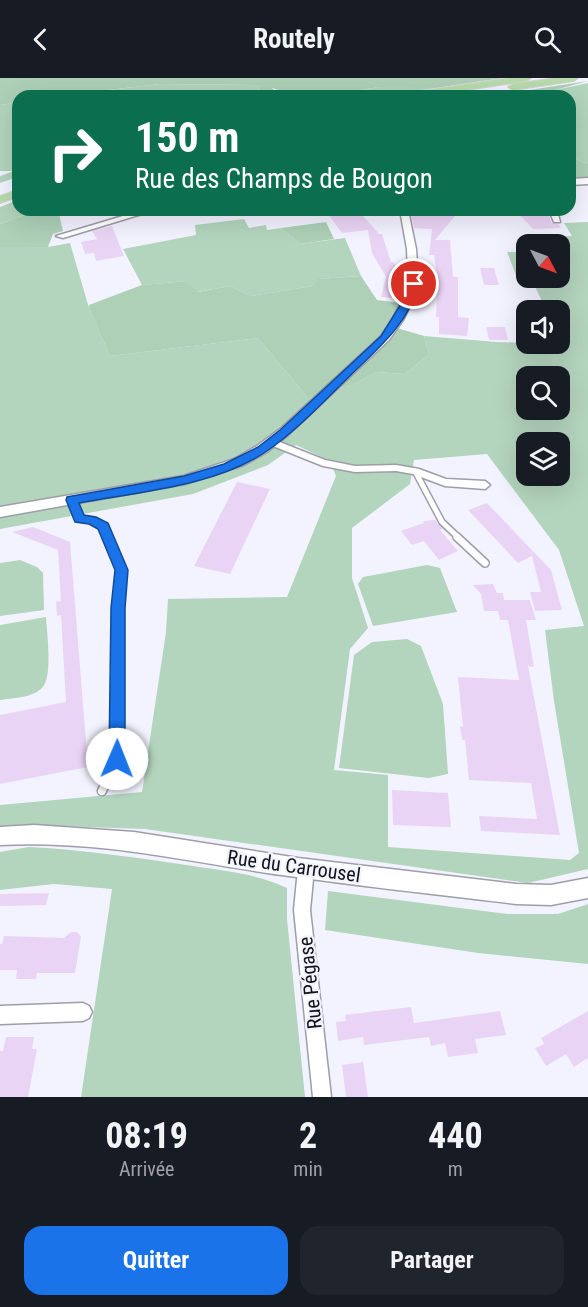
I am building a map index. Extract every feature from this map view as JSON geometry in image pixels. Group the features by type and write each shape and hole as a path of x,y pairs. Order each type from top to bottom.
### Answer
{"highway":[{"path":"448,90 527,78"},
{"path":"496,90 574,78"}],"street":[{"path":"60,236 130,216"},
{"path":"0,512 185,480 210,473 251,456 272,442 385,338 399,318 411,296 414,284 413,261 405,216"},
{"path":"555,216 557,220"},
{"path":"272,442 323,463 355,469 396,468 415,471 445,482 485,484"},
{"name":"Rue du Carrousel","path":"0,837 59,833 110,837 306,868 516,894 551,895 588,888"},
{"name":"Rue Pégase","path":"306,868 302,910 322,1097"},
{"path":"0,1016 83,1012"}],"lane":[{"path":"415,471 442,522 485,563"},
{"path":"72,500 79,519 92,520 103,526 122,570 118,608 117,759 102,791"}],"green space":[{"path":"0,78 503,78 436,88 378,87 361,90 278,90 272,88 274,90 259,90 259,85 159,84 108,90 12,90 12,103 0,105"},
{"path":"588,81 555,90 530,90"},
{"path":"588,83 588,164 576,159 576,90 555,90"},
{"path":"159,84 259,85 259,90 108,90"},
{"path":"414,86 436,88 361,90"},
{"path":"12,103 12,171 0,171 0,105"},
{"path":"576,159 588,164 588,178 576,179"},
{"path":"12,172 12,179 0,183 0,176"},
{"path":"12,202 12,216 22,216 0,224 0,207"},
{"path":"22,216 59,216 63,231 53,234 48,247 0,247 0,224"},
{"path":"244,219 249,228 266,225 267,230 281,228 300,244 345,238 361,276 319,279 313,286 251,296 230,286 197,292 187,281 142,285 123,249 196,235 195,225"},
{"path":"326,222 334,239 300,244 281,228"},
{"path":"588,222 588,869 528,883 145,829 30,825 0,828 0,805 142,792 166,632 168,599 287,597 336,476 330,461 296,445 268,465 193,494 0,529 0,247 48,247 70,243 89,308 110,356 258,338 309,399 321,391 351,386 376,372 405,374 429,354 424,336 516,343 516,354 570,354 570,300 541,300 536,288 570,288 570,236 572,236 564,223","holes":["487,454 559,550 584,626 545,630 554,701 579,853 570,860 388,847 388,775 334,770 350,649 368,628 352,578 352,528 410,484 414,460"]},
{"path":"507,252 516,252 516,275"},
{"path":"361,276 377,300 401,303 390,326 424,336 429,354 405,374 376,372 351,386 321,391 309,399 258,338 110,356 89,308 89,305 142,285 187,281 198,292 230,286 251,296 313,286 318,279"},
{"path":"20,560 37,567 43,573 44,610 0,616 0,563"},
{"path":"427,565 440,568 457,612 373,626 358,584 363,577"},
{"path":"46,617 48,655 45,683 33,694 0,700 0,625"},
{"path":"407,639 421,646 443,704 448,774 429,778 339,768 354,655 372,642"},
{"path":"29,847 71,850 229,871 265,879 287,888 287,919 305,1097 81,1097 112,889 54,884 0,890 0,852"},
{"path":"328,891 507,914 558,914 588,904 588,964 478,953 325,930"}],"building":[{"path":"329,216 363,216 379,234 382,234 391,262 401,273 394,298 381,297 386,277 372,253 368,230 342,233"},
{"path":"411,216 455,216 435,240 450,240 453,277 458,277 458,317 469,318 467,336 439,334 439,317 436,317 437,293 435,293 438,280 434,255 429,255 432,229 414,228"},
{"path":"521,216 549,216 552,223 559,224 561,228 533,229"},
{"path":"112,226 124,256 96,261 94,253 85,254 81,242 97,239 92,231"},
{"path":"480,268 494,268 499,285 484,285"},
{"path":"486,327 505,327 508,340 489,340"},
{"path":"237,482 270,489 230,574 194,566"},
{"path":"487,503 551,570 562,610 535,611 530,592 541,592 532,556 518,563 468,510"},
{"path":"435,520 443,529 440,530 458,551 439,560 424,541 412,545 401,531 424,523 423,521"},
{"path":"33,527 70,542 88,767 0,784 0,715 66,702 61,615 57,616 56,602 61,601 58,550 12,532"},
{"path":"493,584 497,593 503,593 504,600 530,600 536,620 526,620 534,667 528,666 560,835 481,831 479,816 537,819 531,783 469,780 465,740 462,740 460,726 463,727 458,677 519,680 508,620 500,620 498,611 484,611 481,594 473,585"},
{"path":"392,790 448,793 451,827 393,825"},
{"path":"49,893 46,905 0,906 0,894"},
{"path":"71,932 77,932 81,937 75,973 37,973 36,979 16,979 17,970 0,970 0,944 4,936 64,938"},
{"path":"411,1007 414,1023 500,1011 506,1035 475,1039 478,1053 448,1057 445,1043 431,1046 429,1037 364,1045 363,1037 338,1041 336,1022 346,1021 345,1015"},
{"path":"588,1011 588,1058 574,1067 566,1054 546,1066 535,1048 544,1044 541,1038"},
{"path":"6,1037 34,1037 32,1049 37,1049 28,1097 0,1097 0,1051 3,1051"},
{"path":"363,1062 368,1097 346,1097 342,1065"}],"route":[{"path":"117,759 118,608 122,570 103,526 92,520 79,519 72,500 185,480 228,466 262,450 385,338 411,296 414,284"}]}
